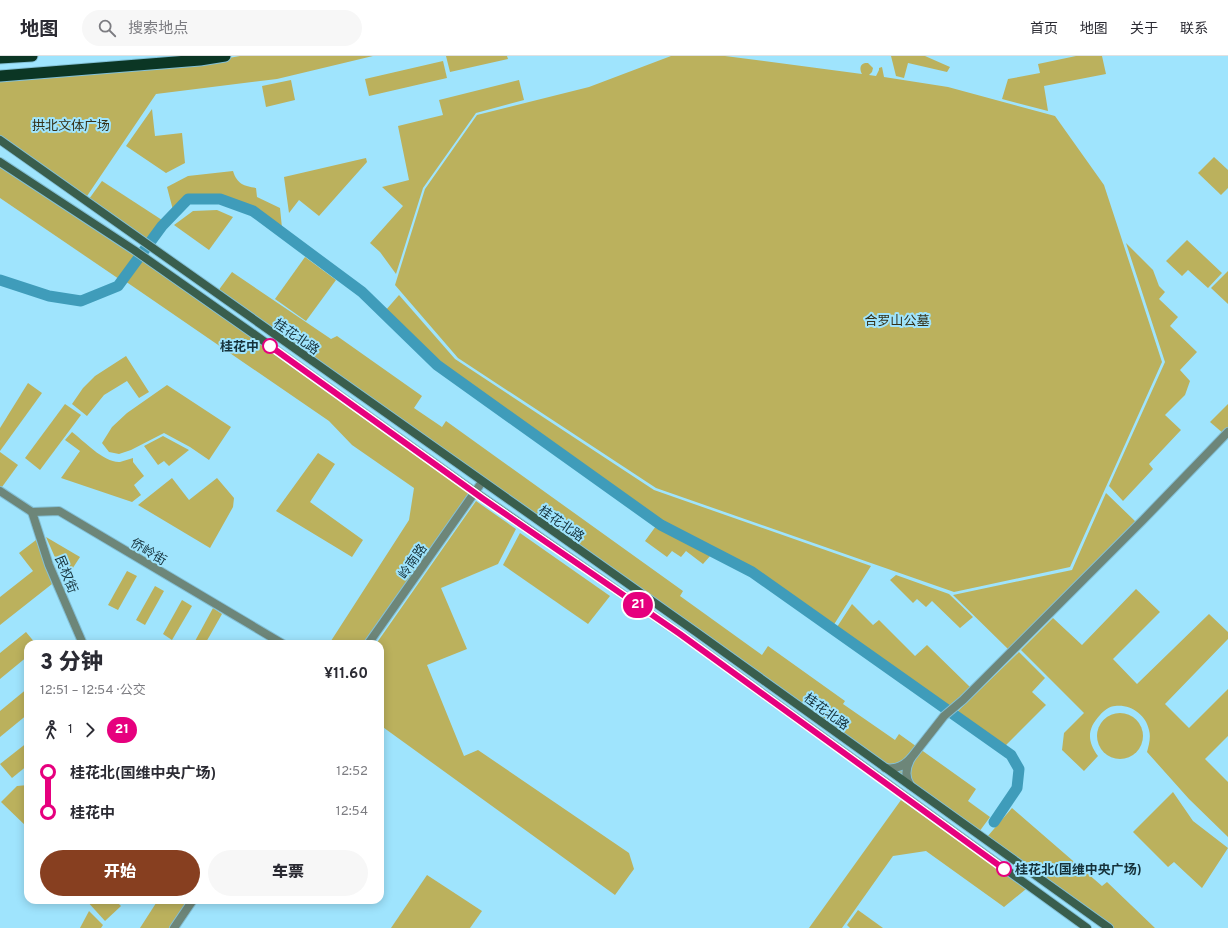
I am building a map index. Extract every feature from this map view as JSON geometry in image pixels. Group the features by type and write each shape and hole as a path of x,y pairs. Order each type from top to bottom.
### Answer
{"highway":[{"path":"0,58 32,56"},
{"path":"0,76 200,60 225,56"}],"main road":[{"name":"桂花北路","path":"0,140 696,632 1109,928"},
{"name":"桂花北路","path":"0,162 149,260 475,492 678,632 1087,928"}],"street":[{"path":"885,768 898,767 911,758 944,716 954,708 1143,520 1228,432"},
{"name":"岭南路","path":"371,640 482,482"},
{"path":"0,491 32,512"},
{"name":"侨岭街","path":"32,512 59,511 276,640"},
{"name":"民权街","path":"32,512 49,565 81,640"},
{"path":"910,785 906,778 906,771 911,758"},
{"path":"174,928 189,904"}],"green space":[{"name":"拱北文体广场","path":"240,56 373,56 277,79 156,94 85,199 0,139 0,77 200,63"},
{"path":"446,56 507,56 508,59 450,72"},
{"name":"合罗山公墓","path":"671,56 725,56 862,74 861,66 868,63 873,68 869,75 876,76 879,68 882,67 884,77 948,87 1055,116 1104,185 1162,362 1070,567 954,592 656,488 458,358 395,285 425,189 477,115 589,87"},
{"path":"891,56 925,56 950,67 947,72 908,63 904,78 896,76"},
{"path":"1076,56 1102,56 1106,74 1044,86 1048,111 1002,99 1008,79 1040,73 1038,64"},
{"path":"443,61 447,78 369,96 365,79"},
{"path":"291,80 295,100 266,107 262,86"},
{"path":"519,80 524,100 476,113 423,188 396,274 380,252 370,243 403,206 382,187 409,180 398,126 443,115 439,100"},
{"path":"152,109 155,136 182,133 185,163 166,173 126,146"},
{"path":"1214,157 1228,170 1228,188 1221,195 1198,173"},
{"path":"366,158 367,162 319,216 299,200 289,213 284,177"},
{"path":"0,167 135,255 119,279 0,198"},
{"path":"233,171 239,182 256,188 257,197 280,208 282,228 255,210 220,196 187,196 173,210 167,187 188,176"},
{"path":"102,181 162,220 147,240 89,199"},
{"path":"217,210 233,217 209,250 174,225 193,211"},
{"path":"1187,240 1222,273 1208,288 1188,270 1182,276 1166,261"},
{"path":"1126,243 1153,270 1159,286 1165,292 1159,299 1178,317 1170,326 1197,352 1180,370 1190,381 1185,395 1165,415 1181,430 1149,464 1153,469 1123,501 1109,486 1165,362"},
{"path":"305,257 336,280 306,321 275,299"},
{"path":"141,259 470,493 369,640 332,640 409,520 414,488 352,445 329,421 125,281"},
{"path":"1228,271 1228,304 1211,288"},
{"path":"232,272 331,339 337,336 422,396 414,408 442,427 446,421 683,591 680,596 762,655 768,646 845,701 843,704 895,740 899,734 976,789 968,801 990,817 979,832 218,291"},
{"path":"399,295 455,359 654,490 871,566 833,626 755,571 663,524 437,363 385,311"},
{"path":"126,356 149,392 139,398 127,381 104,395 87,416 72,404 83,388 95,376"},
{"path":"28,383 42,393 0,451 0,428"},
{"path":"167,385 231,427 209,460 190,447 164,433 131,450 119,454 109,452 102,443 112,427 127,413"},
{"path":"65,404 81,415 40,470 25,458"},
{"path":"1228,404 1228,430 1224,434 1210,422"},
{"path":"72,432 94,451 107,459 120,462 133,458 133,462 144,476 134,485 141,495 132,502 61,478 80,451 65,440"},
{"path":"163,436 189,450 169,466 164,461 158,465 144,446"},
{"path":"0,452 18,465 2,487 0,486"},
{"path":"318,453 335,464 310,502 363,540 352,557 276,511"},
{"path":"172,478 189,500 217,478 234,498 233,507 210,548 138,505"},
{"path":"1106,493 1136,522 1009,650 953,595 1072,570"},
{"path":"476,501 516,529 498,564 441,588 467,649 427,665 464,756 478,750 629,853 634,869 615,895 384,728 384,640 379,640"},
{"path":"656,526 711,555 703,564 686,551 681,557 672,551 667,557 645,541"},
{"path":"520,533 610,596 588,624 503,565"},
{"path":"46,537 80,557 65,580"},
{"path":"36,540 52,584 0,625 0,597 33,571 19,553"},
{"path":"127,571 137,576 118,610 108,605"},
{"path":"896,575 949,594 973,617 960,628 932,601 926,607 917,599 913,603 890,580"},
{"path":"155,586 164,591 145,625 136,620"},
{"path":"1136,589 1160,612 1113,659 1137,684 1209,614 1228,632 1228,639 1165,704 1189,728 1228,689 1228,736 1205,759 1228,782 1228,837 1189,799 1147,752 1150,735 1149,730 1141,715 1132,709 1121,706 1111,707 1103,712 1096,720 1091,730 1090,740 1094,751 1098,756 1084,771 1062,750 1064,733 1084,713 1021,650 1053,618 1082,645"},
{"path":"182,600 192,606 172,640 163,634"},
{"path":"852,604 873,625 879,620 915,656 927,645 970,687 950,707 837,627"},
{"path":"213,608 222,614 207,640 196,640"},
{"path":"26,632 33,640 24,640 24,659 0,679 0,653"},
{"path":"1019,652 1045,678 1032,692 1046,705 1004,747 957,712"},
{"path":"24,691 24,717 0,737 0,711"},
{"path":"1115,713 1125,713 1133,717 1139,723 1143,731 1143,741 1139,749 1133,755 1125,759 1115,759 1107,755 1101,749 1097,741 1097,731 1101,723 1107,717"},
{"path":"24,745 24,768 12,778 0,764"},
{"path":"24,785 24,824 1,802 17,786"},
{"path":"1173,792 1193,821 1228,848 1202,888 1174,862 1168,867 1133,832"},
{"path":"901,800 1026,889 1004,907 926,851 893,856 842,928 809,928"},
{"path":"1012,808 1102,886 1107,882 1155,928 1114,928 987,837"},
{"path":"427,875 482,911 470,928 391,928"},
{"path":"90,904 119,904 121,906 105,921"},
{"path":"155,904 185,904 169,928 140,928"},
{"path":"858,910 883,928 850,928 847,925"},
{"path":"89,911 103,925 101,928 80,928"}],"waterway":[{"path":"0,280 49,296 81,301 118,286 162,226 188,199 220,199 253,211 362,292 437,365 661,525 752,572 1011,755 1019,769 1017,788 994,822"}],"bus line":[{"name":"21","path":"270,346 482,498 680,634 1004,869"}],"place":[{"name":"桂花中","path":"270,346"},
{"name":"桂花北(国维中央广场)","path":"1004,869"}]}
